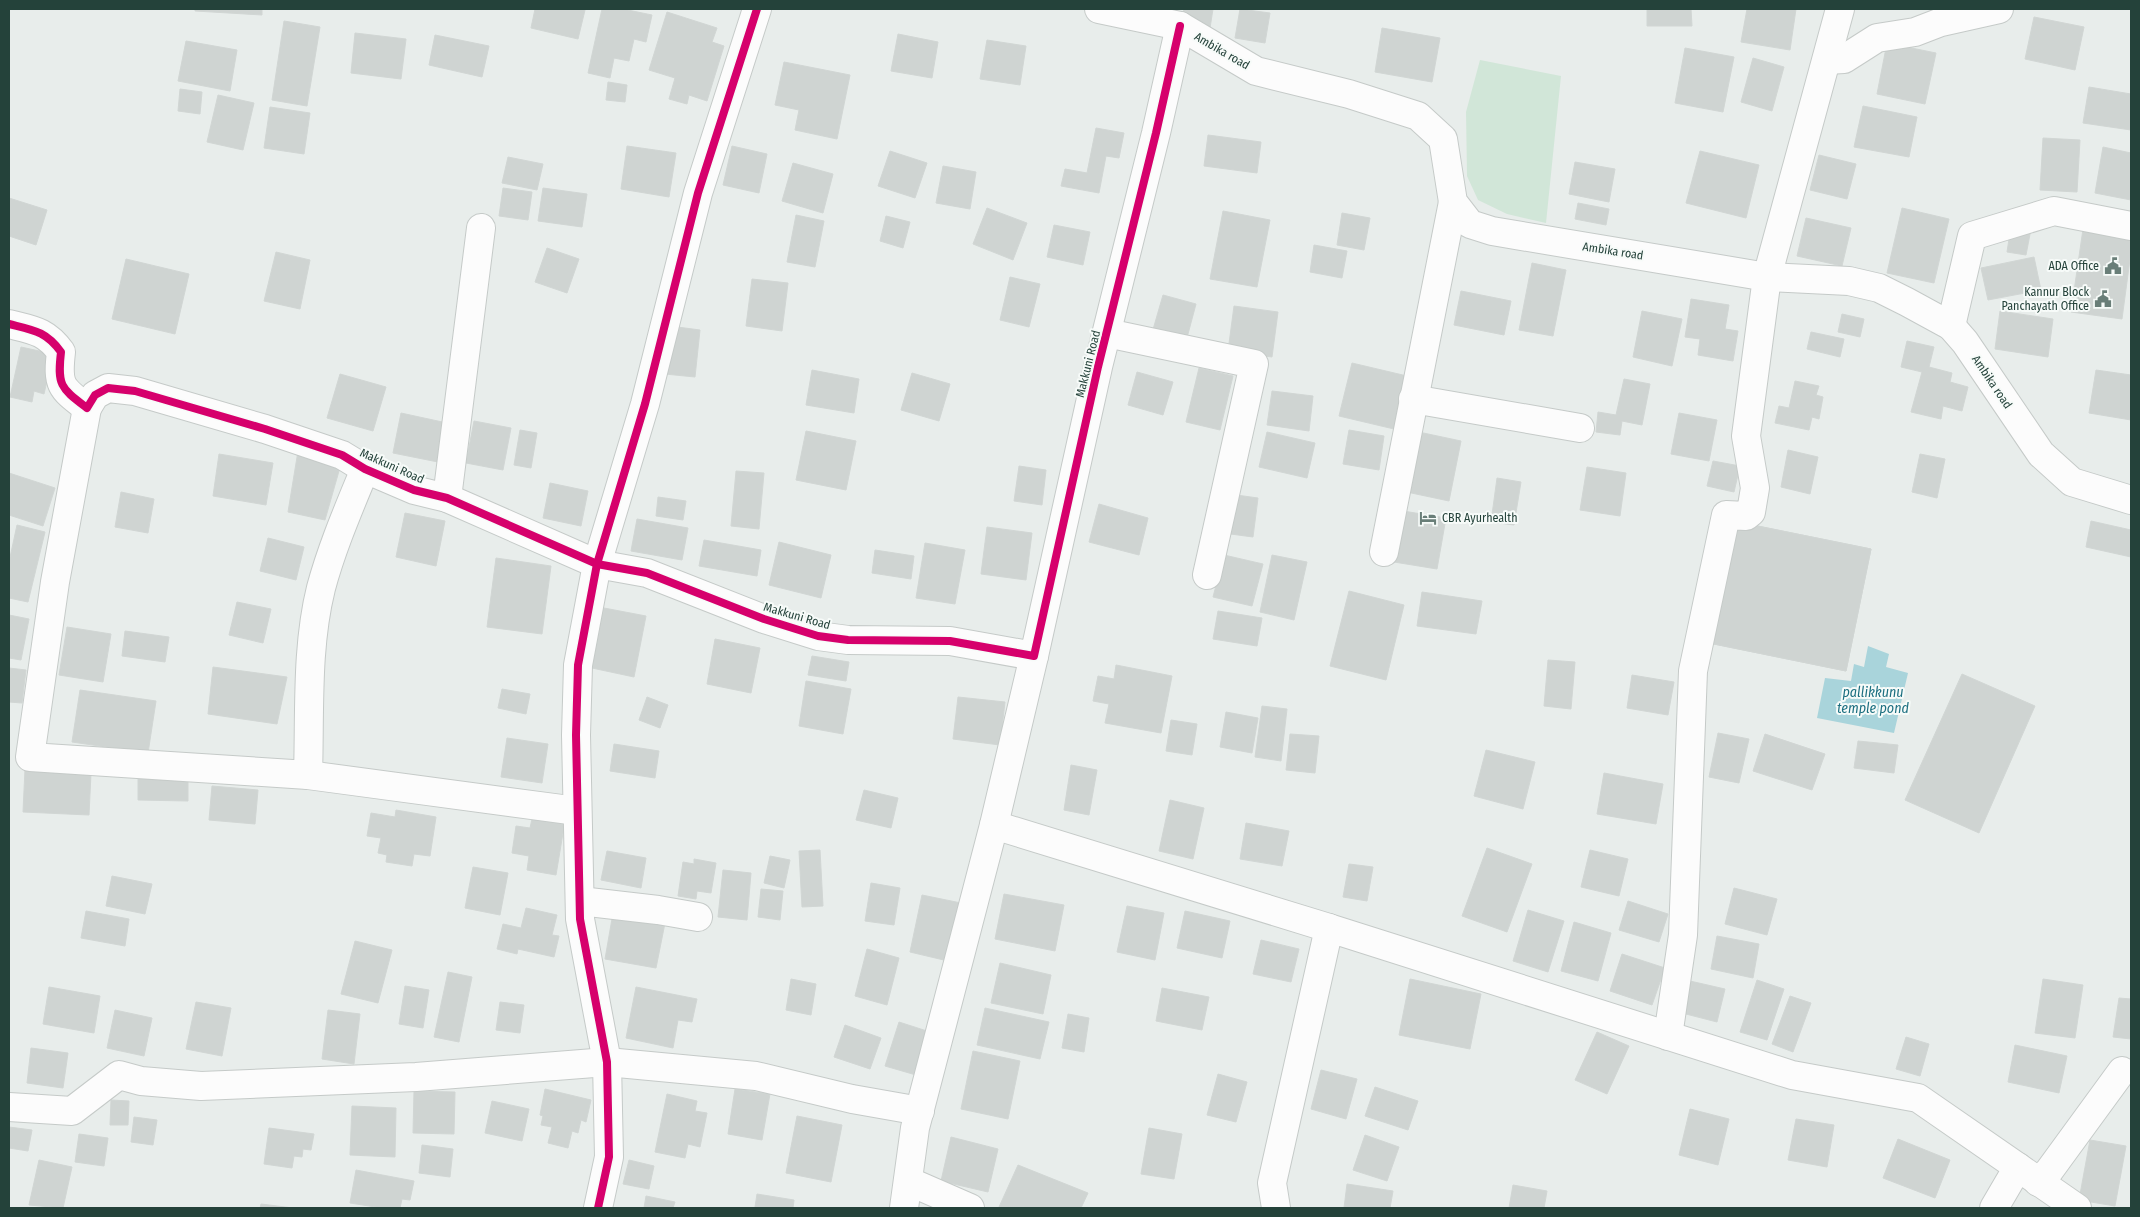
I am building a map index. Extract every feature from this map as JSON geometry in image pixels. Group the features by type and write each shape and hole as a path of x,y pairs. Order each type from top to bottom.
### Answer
{"street":[{"path":"598,1208 609,1157 607,1062 580,918 576,735 578,665 597,564 646,404 698,194 757,9"},
{"name":"Ambika road","path":"1099,9 1173,20 1256,71 1349,94 1418,116 1443,139 1453,202 1470,224 1492,231 1767,277 1849,281 1879,288 1951,326 1965,342 2041,454 2072,482 2131,500"},
{"path":"1668,1036 1683,935 1693,671 1726,515 1746,516 1751,512 1755,488 1746,436 1767,277 1840,9"},
{"path":"1826,60 1844,59 1877,38 1915,32 1941,22 1999,9"},
{"name":"Makkuni Road","path":"87,408 95,395 108,388 135,392 265,429 342,455 365,469 414,490 447,498 597,564 648,574 764,619 818,636 848,640 950,641 1034,656 1107,333 1173,20"},
{"path":"1384,552 1453,202"},
{"path":"1951,326 1972,236 2054,211 2131,226"},
{"path":"447,498 481,228"},
{"path":"9,324 38,331 52,339 61,352 59,374 64,390 87,408 55,582 19,757 308,775 578,811"},
{"path":"1107,333 1254,364 1207,575"},
{"path":"1413,399 1580,428"},
{"path":"308,775 312,643 321,588 337,540 365,469"},
{"path":"904,1208 920,1111 994,825 1034,656"},
{"path":"994,825 1328,928 1792,1075 1918,1098 2078,1208"},
{"path":"580,901 658,910 698,917"},
{"path":"1276,1208 1272,1183 1328,928"},
{"path":"9,1107 72,1111 119,1075 142,1081 201,1086 416,1077 607,1062 756,1076 860,1100 920,1111"},
{"path":"1994,1208 2028,1174 2049,1171 2122,1070"},
{"path":"908,1182 970,1208"}],"green space":[{"path":"1480,60 1561,76 1546,223 1507,214 1478,200 1467,176 1466,112"}],"water":[{"name":"pallikkunu temple pond","path":"1868,646 1889,654 1886,667 1908,673 1894,733 1817,718 1825,678 1851,681 1854,664 1864,667"}],"building":[{"path":"195,9 262,9 262,15 195,11"},
{"path":"535,9 585,10 578,39 531,28"},
{"path":"602,9 623,9 652,15 646,42 634,39 629,61 614,58 610,78 588,73"},
{"path":"1184,9 1213,9 1210,28 1181,23"},
{"path":"1240,9 1270,13 1265,43 1235,38"},
{"path":"1647,9 1691,9 1692,26 1647,26"},
{"path":"1747,9 1796,9 1790,50 1741,42"},
{"path":"667,12 717,28 712,42 724,46 707,101 689,95 687,104 669,99 675,78 649,70"},
{"path":"2034,17 2084,27 2075,70 2025,59"},
{"path":"284,21 320,27 307,106 272,100"},
{"path":"1382,28 1440,38 1432,82 1375,72"},
{"path":"355,33 406,39 401,79 351,73"},
{"path":"898,34 938,42 932,78 891,71"},
{"path":"435,35 489,46 482,77 429,65"},
{"path":"987,40 1026,46 1020,85 980,79"},
{"path":"186,41 237,50 230,91 178,81"},
{"path":"1887,43 1936,53 1925,104 1877,94"},
{"path":"1685,48 1734,57 1723,112 1675,103"},
{"path":"1753,58 1784,67 1772,111 1741,102"},
{"path":"784,62 850,75 837,139 795,130 799,110 775,105"},
{"path":"608,82 627,85 625,102 606,100"},
{"path":"2089,87 2131,94 2131,130 2083,123"},
{"path":"180,89 202,92 200,114 178,111"},
{"path":"218,95 254,103 243,150 207,142"},
{"path":"1863,106 1917,117 1909,157 1854,147"},
{"path":"270,107 310,113 304,154 264,148"},
{"path":"1096,128 1124,133 1119,158 1106,156 1099,193 1061,186 1065,169 1087,173"},
{"path":"1208,135 1261,142 1257,173 1204,166"},
{"path":"2043,138 2080,140 2077,192 2040,190"},
{"path":"627,146 676,153 669,197 621,189"},
{"path":"732,146 767,154 759,193 723,185"},
{"path":"2103,147 2131,153 2131,200 2095,193"},
{"path":"890,151 927,163 915,198 878,186"},
{"path":"1700,151 1759,165 1746,218 1686,203"},
{"path":"1819,155 1856,164 1847,199 1810,190"},
{"path":"508,157 543,164 537,190 502,183"},
{"path":"1575,162 1615,169 1609,202 1569,194"},
{"path":"793,163 833,174 823,213 782,201"},
{"path":"943,166 976,172 970,209 936,203"},
{"path":"503,188 532,192 528,220 499,216"},
{"path":"543,188 587,194 582,227 538,221"},
{"path":"9,198 47,210 36,245 9,236"},
{"path":"1578,203 1609,209 1606,225 1575,219"},
{"path":"987,208 1027,223 1013,260 973,244"},
{"path":"1902,208 1949,219 1934,283 1887,273"},
{"path":"1223,211 1270,220 1257,287 1210,279"},
{"path":"1342,213 1370,218 1364,250 1337,245"},
{"path":"796,215 824,221 815,267 787,262"},
{"path":"886,216 910,222 903,248 880,241"},
{"path":"1806,218 1851,228 1842,266 1797,256"},
{"path":"1054,225 1090,232 1083,265 1047,257"},
{"path":"2011,226 2031,229 2026,255 2007,252"},
{"path":"2083,229 2131,236 2131,252 2122,319 2071,312"},
{"path":"1314,245 1347,251 1342,278 1310,272"},
{"path":"547,248 579,259 567,293 535,282"},
{"path":"276,252 310,260 300,309 264,301"},
{"path":"2034,257 2041,290 1988,300 1981,268"},
{"path":"126,259 189,274 175,334 112,319"},
{"path":"1532,263 1566,270 1553,336 1519,330"},
{"path":"1010,277 1040,284 1029,327 1000,320"},
{"path":"752,279 788,283 782,331 746,326"},
{"path":"1461,291 1511,301 1504,335 1454,325"},
{"path":"1163,295 1196,304 1184,349 1150,340"},
{"path":"1691,299 1729,305 1725,329 1738,331 1733,361 1698,355 1700,339 1685,337"},
{"path":"1234,306 1278,312 1272,357 1228,351"},
{"path":"1642,311 1682,319 1672,366 1633,357"},
{"path":"2000,311 2053,319 2048,357 1995,349"},
{"path":"1842,314 1864,319 1860,337 1838,332"},
{"path":"670,326 700,330 695,377 665,374"},
{"path":"1811,332 1844,339 1840,357 1807,349"},
{"path":"1907,341 1934,347 1929,367 1952,373 1950,382 1968,387 1962,411 1943,406 1941,419 1911,412 1922,372 1901,367"},
{"path":"21,347 53,354 44,394 34,391 32,402 10,397"},
{"path":"1352,363 1407,376 1394,429 1339,416"},
{"path":"1199,368 1233,376 1220,430 1186,422"},
{"path":"812,370 859,379 854,413 806,405"},
{"path":"2096,370 2131,375 2131,420 2089,413"},
{"path":"1137,372 1173,382 1163,415 1128,405"},
{"path":"912,373 950,384 939,421 901,410"},
{"path":"340,374 386,387 373,431 327,418"},
{"path":"1624,379 1650,384 1642,425 1622,421 1620,435 1596,432 1598,412 1616,415"},
{"path":"1795,381 1819,386 1816,395 1823,397 1819,419 1812,417 1809,430 1775,423 1779,406 1789,408"},
{"path":"1272,391 1313,396 1309,431 1267,425"},
{"path":"401,413 447,423 438,462 393,453"},
{"path":"1679,413 1717,420 1709,461 1671,454"},
{"path":"474,421 511,428 503,470 466,463"},
{"path":"520,430 537,433 531,468 514,465"},
{"path":"1349,430 1384,436 1379,470 1343,464"},
{"path":"806,431 856,441 846,490 796,480"},
{"path":"1414,431 1461,441 1449,501 1402,491"},
{"path":"1267,432 1315,443 1307,478 1259,467"},
{"path":"1788,450 1818,457 1810,494 1781,487"},
{"path":"298,451 341,464 325,520 288,512"},
{"path":"219,454 273,463 266,505 213,496"},
{"path":"1920,454 1945,459 1937,498 1912,492"},
{"path":"1713,461 1740,466 1734,492 1707,486"},
{"path":"1019,466 1046,470 1042,505 1014,501"},
{"path":"1587,467 1626,473 1620,516 1580,510"},
{"path":"736,471 764,473 759,529 731,526"},
{"path":"9,473 55,488 43,526 9,515"},
{"path":"1497,478 1521,482 1514,525 1491,522"},
{"path":"550,483 588,491 581,526 543,518"},
{"path":"121,492 154,499 148,533 115,527"},
{"path":"1229,494 1258,498 1253,537 1223,533"},
{"path":"658,497 686,501 683,520 656,516"},
{"path":"1099,504 1148,518 1139,555 1089,542"},
{"path":"1397,510 1446,518 1437,569 1388,561"},
{"path":"405,513 445,521 436,566 396,557"},
{"path":"637,519 688,528 682,560 631,551"},
{"path":"1733,521 1871,549 1846,671 1709,643","holes":["1765,568 1823,578 1815,622 1758,611"]},
{"path":"1733,521 1871,549 1846,671 1709,643"},
{"path":"2091,521 2131,530 2131,557 2086,547"},
{"path":"17,525 45,532 28,602 9,598 9,562"},
{"path":"987,527 1032,533 1026,580 981,574"},
{"path":"268,538 304,547 296,580 260,571"},
{"path":"704,540 761,550 757,576 699,566"},
{"path":"779,542 831,555 821,598 769,585"},
{"path":"925,543 965,550 955,604 916,598"},
{"path":"875,550 914,556 911,579 872,573"},
{"path":"1224,555 1263,564 1252,606 1213,597"},
{"path":"1272,555 1307,562 1294,620 1260,612"},
{"path":"496,558 551,566 542,634 487,627"},
{"path":"1349,591 1404,605 1386,680 1330,666"},
{"path":"1422,592 1482,601 1476,634 1417,626"},
{"path":"237,602 271,609 263,643 229,635"},
{"path":"604,608 646,616 634,677 592,668"},
{"path":"1218,611 1262,618 1257,646 1213,639"},
{"path":"9,615 29,619 21,660 9,658"},
{"path":"67,627 111,634 103,682 59,675"},
{"path":"125,631 169,637 165,662 122,656"},
{"path":"715,639 760,648 751,693 707,684"},
{"path":"812,656 849,662 846,681 808,675"},
{"path":"1548,660 1575,662 1571,709 1544,706"},
{"path":"1116,665 1172,676 1161,733 1105,723 1109,704 1093,701 1098,676 1114,679"},
{"path":"213,667 287,677 277,724 208,714"},
{"path":"9,668 26,670 22,703 9,702"},
{"path":"1962,674 2035,706 1979,833 1905,800"},
{"path":"1632,675 1674,682 1668,715 1627,708"},
{"path":"806,681 851,689 843,734 799,726"},
{"path":"502,689 530,694 526,714 498,708"},
{"path":"80,690 156,701 148,753 72,742"},
{"path":"647,697 668,705 660,728 639,720"},
{"path":"958,697 1005,702 1000,745 953,739"},
{"path":"1262,706 1287,709 1281,761 1255,757"},
{"path":"1226,712 1258,718 1252,753 1220,747"},
{"path":"1171,720 1197,724 1192,755 1166,751"},
{"path":"1718,733 1749,739 1739,783 1709,777"},
{"path":"1290,734 1319,736 1315,773 1286,770"},
{"path":"1765,734 1825,754 1812,790 1753,771"},
{"path":"507,738 548,744 542,783 501,777"},
{"path":"1858,741 1898,745 1894,773 1854,768"},
{"path":"614,744 659,751 655,778 610,771"},
{"path":"1486,750 1535,762 1523,809 1474,796"},
{"path":"1071,765 1097,770 1089,815 1064,810"},
{"path":"25,769 91,773 89,815 23,812"},
{"path":"138,771 188,772 188,801 138,800"},
{"path":"1604,773 1663,784 1656,824 1597,814"},
{"path":"212,786 258,790 255,824 209,820"},
{"path":"864,790 898,798 891,828 856,820"},
{"path":"1170,800 1204,808 1193,859 1159,851"},
{"path":"396,810 436,817 430,856 414,854 412,866 386,862 387,855 378,853 381,838 367,836 371,813 395,817"},
{"path":"546,812 566,815 556,875 527,870 529,856 512,853 516,826 530,828 532,819 544,821"},
{"path":"1246,823 1289,831 1282,866 1240,859"},
{"path":"1487,848 1532,864 1507,932 1462,916"},
{"path":"820,850 823,906 802,907 799,851"},
{"path":"1590,850 1628,859 1619,896 1581,887"},
{"path":"607,851 646,858 641,888 601,880"},
{"path":"770,856 790,860 784,888 764,883"},
{"path":"694,859 716,863 711,893 697,891 696,899 678,896 683,862 694,864"},
{"path":"1349,864 1373,867 1367,901 1343,897"},
{"path":"473,867 508,873 500,915 465,908"},
{"path":"723,870 751,873 747,920 718,917"},
{"path":"112,876 152,884 145,914 106,906"},
{"path":"871,883 900,888 894,925 865,921"},
{"path":"1734,888 1777,899 1767,935 1725,924"},
{"path":"761,889 783,891 780,920 758,917"},
{"path":"1004,894 1064,905 1055,951 995,939"},
{"path":"922,895 961,903 948,961 910,952"},
{"path":"1628,901 1668,914 1659,942 1619,930"},
{"path":"1127,906 1164,913 1155,960 1117,952"},
{"path":"526,908 557,915 552,935 559,936 554,957 518,949 517,954 497,949 503,924 521,928"},
{"path":"1528,910 1564,921 1548,972 1513,961"},
{"path":"86,911 129,919 125,946 81,938"},
{"path":"1185,911 1230,921 1222,958 1177,948"},
{"path":"613,913 665,923 656,968 605,959"},
{"path":"1574,922 1611,933 1598,981 1561,971"},
{"path":"1717,936 1759,944 1753,978 1711,969"},
{"path":"1261,940 1299,949 1291,982 1253,974"},
{"path":"355,941 392,950 378,1003 341,994"},
{"path":"867,949 899,958 887,1005 855,996"},
{"path":"1622,954 1665,968 1652,1005 1610,991"},
{"path":"1000,963 1051,975 1043,1014 991,1003"},
{"path":"448,972 472,977 459,1042 434,1037"},
{"path":"791,979 816,984 811,1015 786,1010"},
{"path":"1410,979 1481,994 1470,1049 1399,1035"},
{"path":"2043,979 2083,985 2075,1038 2035,1033"},
{"path":"1757,980 1784,989 1767,1040 1740,1032"},
{"path":"1690,981 1725,989 1717,1022 1682,1013"},
{"path":"405,986 429,990 423,1028 399,1024"},
{"path":"49,987 100,996 94,1033 43,1024"},
{"path":"636,987 697,999 692,1022 678,1020 673,1048 626,1038"},
{"path":"1162,988 1209,997 1202,1030 1156,1021"},
{"path":"1790,996 1811,1003 1793,1052 1772,1044"},
{"path":"2119,998 2131,999 2131,1039 2113,1037"},
{"path":"196,1002 231,1008 222,1056 186,1049"},
{"path":"500,1002 524,1005 520,1033 496,1030"},
{"path":"985,1008 1049,1022 1040,1059 977,1045"},
{"path":"115,1010 152,1018 144,1056 107,1048"},
{"path":"328,1010 360,1014 354,1064 322,1059"},
{"path":"1068,1014 1089,1018 1084,1052 1062,1048"},
{"path":"899,1022 930,1032 916,1075 885,1066"},
{"path":"845,1025 881,1038 870,1069 834,1057"},
{"path":"1597,1032 1629,1046 1607,1094 1575,1080"},
{"path":"1906,1037 1929,1044 1920,1076 1896,1069"},
{"path":"2015,1045 2067,1056 2059,1093 2008,1082"},
{"path":"31,1048 68,1053 63,1088 27,1083"},
{"path":"973,1051 1020,1061 1008,1119 961,1109"},
{"path":"1321,1070 1357,1079 1346,1119 1311,1109"},
{"path":"1218,1074 1247,1082 1236,1122 1207,1115"},
{"path":"1375,1087 1418,1101 1408,1130 1365,1116"},
{"path":"545,1089 591,1100 586,1122 581,1120 578,1133 572,1131 568,1148 548,1143 552,1127 541,1125 543,1116 540,1115"},
{"path":"735,1089 770,1094 762,1140 728,1134"},
{"path":"414,1091 455,1092 454,1134 413,1133"},
{"path":"667,1094 697,1101 695,1111 707,1113 700,1147 688,1144 685,1158 655,1152"},
{"path":"111,1100 129,1101 128,1125 110,1125"},
{"path":"492,1101 529,1109 522,1141 485,1133"},
{"path":"352,1106 396,1108 395,1157 350,1155"},
{"path":"1690,1109 1729,1119 1718,1165 1679,1155"},
{"path":"797,1116 842,1125 831,1182 786,1173"},
{"path":"134,1117 157,1120 153,1145 131,1142"},
{"path":"1796,1119 1834,1125 1827,1167 1788,1160"},
{"path":"9,1127 32,1130 28,1151 9,1148"},
{"path":"269,1128 314,1134 311,1150 303,1149 302,1157 294,1156 292,1168 264,1164"},
{"path":"1149,1128 1182,1134 1174,1179 1141,1174"},
{"path":"79,1134 108,1138 104,1166 75,1162"},
{"path":"1365,1135 1399,1147 1387,1181 1353,1170"},
{"path":"951,1137 998,1149 988,1192 941,1181"},
{"path":"1898,1139 1950,1160 1935,1198 1883,1178"},
{"path":"2090,1140 2126,1146 2115,1206 2079,1200"},
{"path":"422,1145 453,1149 450,1177 419,1173"},
{"path":"39,1160 72,1167 63,1208 29,1205"},
{"path":"629,1160 654,1166 649,1189 623,1184"},
{"path":"1018,1165 1088,1193 1081,1208 999,1207"},
{"path":"356,1170 414,1181 410,1200 402,1199 400,1208 382,1208 350,1203"},
{"path":"1347,1184 1393,1191 1390,1208 1344,1208"},
{"path":"1513,1185 1547,1191 1544,1208 1509,1208"},
{"path":"757,1194 794,1200 793,1208 755,1207"},
{"path":"646,1196 675,1202 673,1208 644,1208"},
{"path":"261,1204 293,1208 260,1208"}],"cycle path":[{"path":"598,1208 609,1157 607,1062 580,919 576,735 578,665 597,564 645,404 698,193 757,9"},
{"path":"9,324 38,332 55,345 61,352 60,372 63,385 71,396 87,408 95,395 108,388 135,391 265,429 342,455 365,469 414,490 447,498 597,564 647,573 764,619 818,636 848,640 950,641 1034,656 1098,367 1156,133 1180,26"}],"place":[{"name":"ADA Office","path":"2113,266"},
{"name":"Kannur Block Panchayath Office","path":"2103,299"},
{"name":"CBR Ayurhealth","path":"1428,518"}]}
